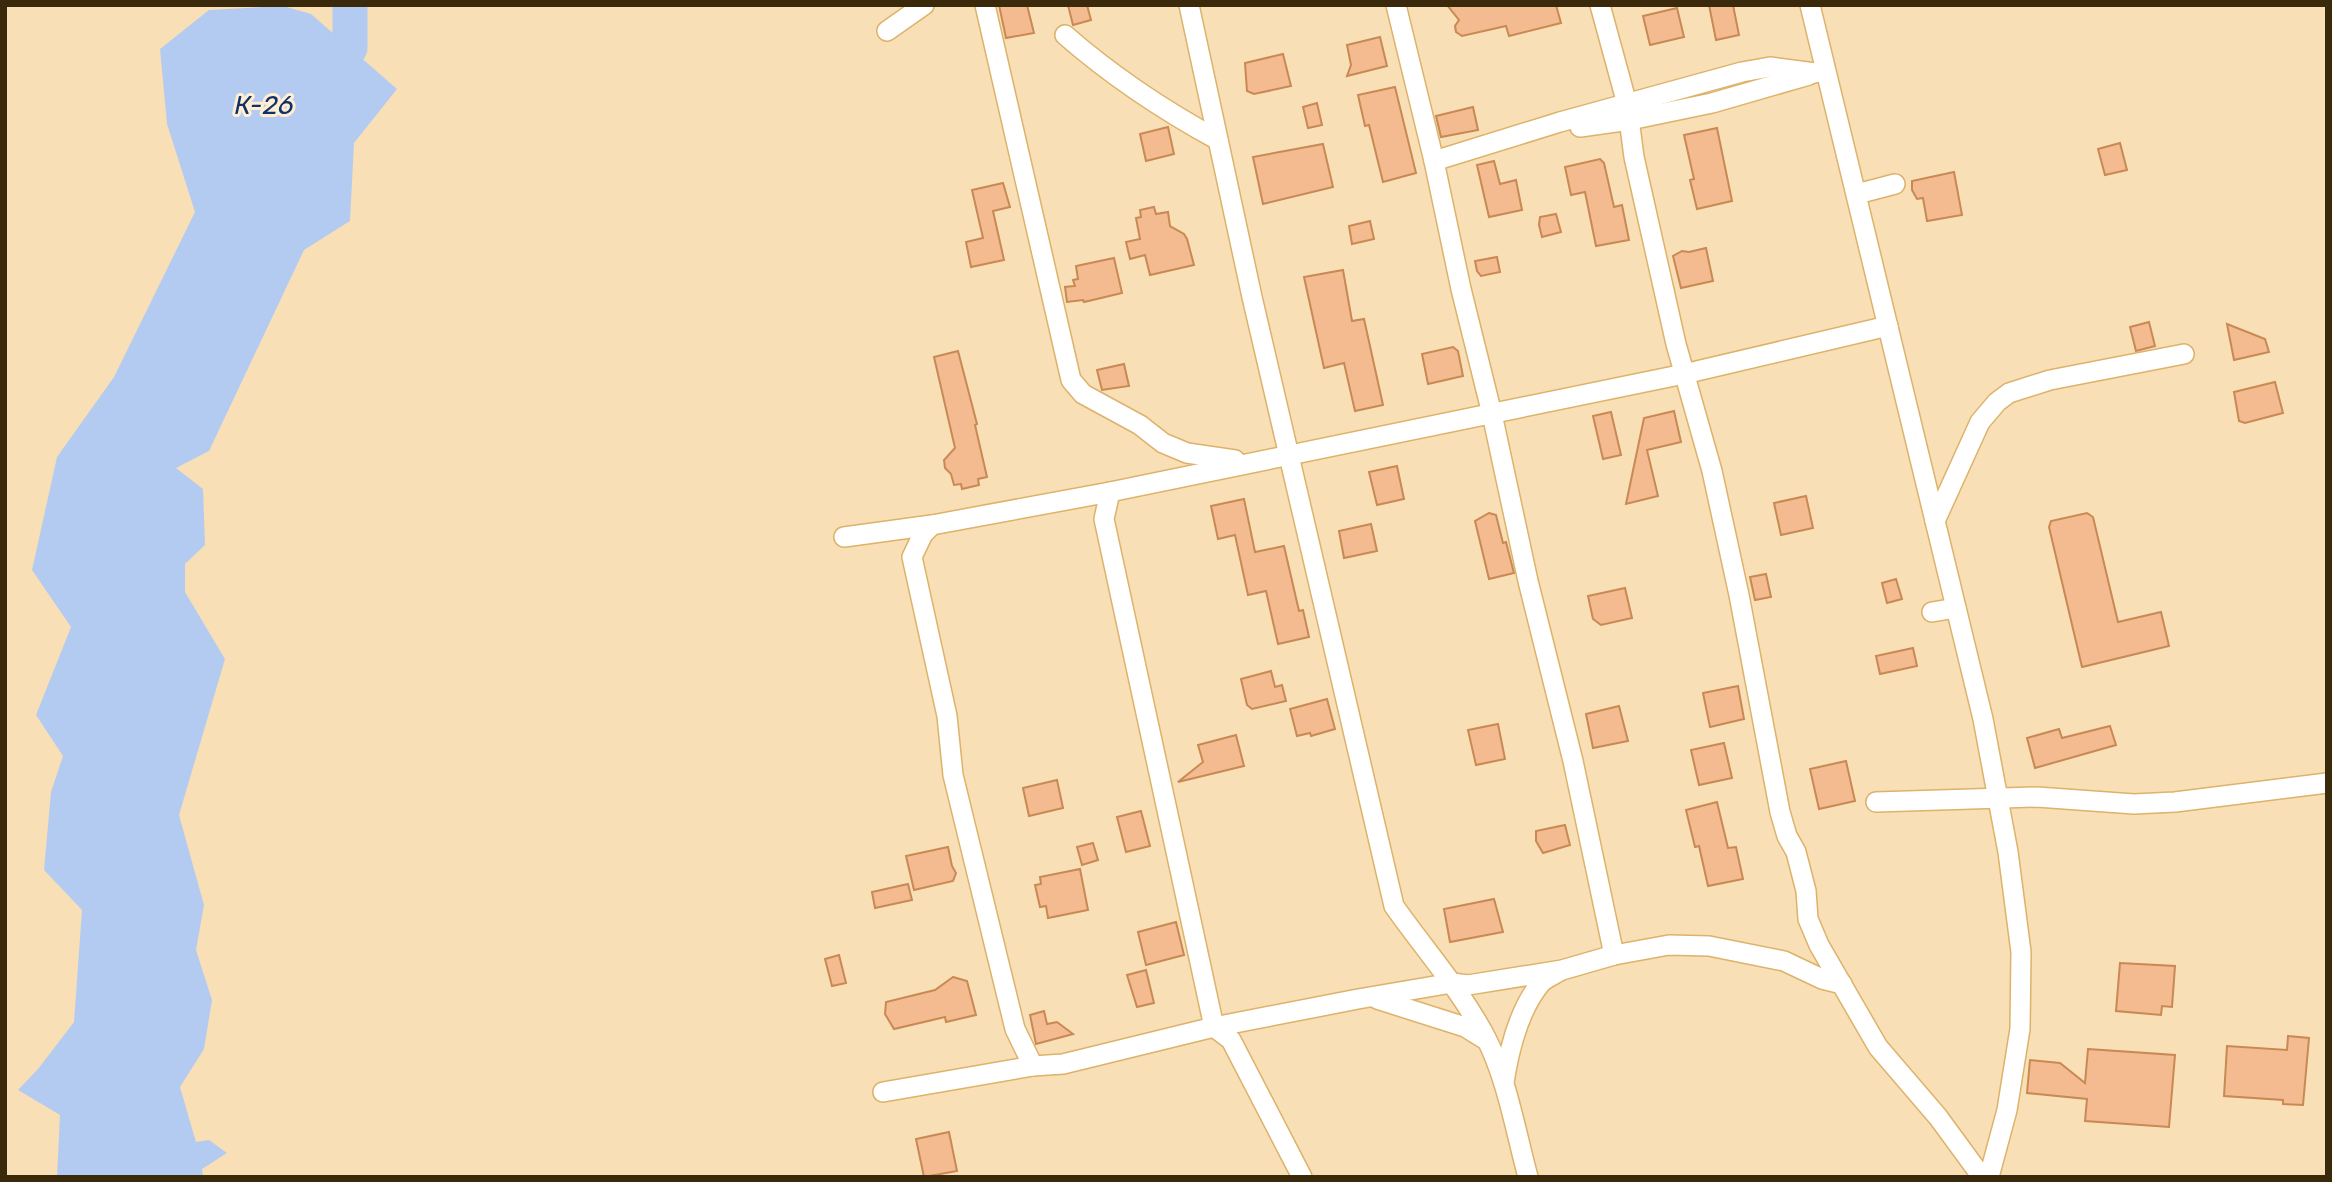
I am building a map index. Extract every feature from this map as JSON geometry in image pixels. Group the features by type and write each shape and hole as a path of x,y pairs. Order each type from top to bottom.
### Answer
{"street":[{"path":"887,31 924,5"},
{"path":"985,5 1071,380 1083,394 1140,425 1163,443 1187,453 1250,462"},
{"path":"1189,5 1394,906 1452,984 1487,1040 1504,1087 1528,1177"},
{"path":"1396,5 1492,414 1528,581 1573,761 1614,955"},
{"path":"1601,5 1629,112 1634,157 1684,374 1715,483 1780,811 1787,836 1800,864 1808,919 1819,944 1878,1048 1938,1117 1982,1177"},
{"path":"1810,5 1821,72 1857,194 2000,798 2021,952 2022,992 2015,1070 1989,1177"},
{"path":"1065,35 1145,97 1218,140"},
{"path":"1434,161 1531,131 1629,112 1770,66 1821,72"},
{"path":"1857,194 1895,184"},
{"path":"844,537 932,525 1110,492 1684,374 1888,326"},
{"path":"1935,521 1980,422 1997,402 2009,393 2050,380 2183,354"},
{"path":"1110,492 1104,519 1214,1027 1231,1040 1302,1177"},
{"path":"932,525 923,534 912,557 947,716 953,775 1015,1029 1033,1066"},
{"path":"1932,612 1956,608"},
{"path":"1876,802 2037,797 2134,804 2175,803 2327,783"},
{"path":"883,1093 1033,1066 1063,1064 1214,1027 1370,997 1562,970 1614,955 1669,945 1709,946 1784,961 1822,979 1842,984"},
{"path":"1504,1087 1507,1059 1525,1010 1541,982 1562,970"},
{"path":"1370,997 1465,1027 1487,1040"}],"water":[{"name":"К-26","path":"283,6 311,14 397,89 354,143 350,221 304,250 209,451 176,468 203,489 205,545 185,564 185,592 225,659 179,815 204,905 196,950 212,1000 204,1049 180,1087 196,1142 209,1140 227,1153 202,1169 203,1177 57,1177 60,1115 18,1090 74,1022 82,910 44,870 51,792 63,756 36,715 71,627 32,570 57,457 114,377 195,212 167,124 160,49 209,10"}],"building":[{"path":"999,5 1027,5 1034,33 1006,38"},
{"path":"1068,5 1087,5 1091,20 1073,25"},
{"path":"1447,5 1556,5 1561,23 1509,36 1506,26 1462,36 1456,32 1455,26 1459,20"},
{"path":"1709,5 1733,5 1739,35 1716,40"},
{"path":"1677,8 1684,37 1650,45 1643,16"},
{"path":"1380,37 1387,66 1347,76 1351,65 1347,45"},
{"path":"1283,54 1291,86 1254,94 1247,91 1245,63"},
{"path":"1395,87 1416,173 1383,182 1369,125 1365,126 1358,95"},
{"path":"1317,103 1322,125 1308,128 1303,107"},
{"path":"1473,107 1478,130 1441,137 1436,116"},
{"path":"1168,127 1174,154 1146,161 1140,134"},
{"path":"1717,128 1732,201 1697,209 1690,180 1694,179 1684,135"},
{"path":"2120,143 2127,170 2105,175 2098,149"},
{"path":"1323,144 1333,187 1263,204 1253,157"},
{"path":"1600,159 1604,163 1614,207 1622,205 1629,240 1596,246 1585,192 1571,195 1565,167"},
{"path":"1494,161 1500,184 1516,180 1522,210 1489,217 1477,165"},
{"path":"1954,172 1962,215 1927,221 1923,198 1917,199 1912,190 1912,181"},
{"path":"1003,183 1010,207 993,211 1004,260 971,267 966,242 983,238 972,190"},
{"path":"1154,207 1156,214 1168,212 1170,226 1184,234 1194,265 1150,275 1145,255 1130,259 1126,242 1140,239 1136,218 1141,217 1140,210"},
{"path":"1556,214 1561,232 1542,237 1540,217"},
{"path":"1370,221 1374,239 1352,244 1349,226"},
{"path":"1706,248 1713,281 1681,288 1673,256 1682,251"},
{"path":"1497,257 1500,272 1481,276 1475,261"},
{"path":"1114,258 1122,293 1084,302 1067,302 1065,287 1075,286 1073,280 1078,279 1076,266"},
{"path":"1343,270 1352,321 1364,319 1383,405 1355,411 1344,363 1324,368 1304,277"},
{"path":"2149,322 2155,346 2136,351 2130,327"},
{"path":"2227,324 2265,339 2269,352 2234,360"},
{"path":"1453,347 1458,351 1463,376 1428,384 1422,354"},
{"path":"958,351 977,424 975,425 987,477 978,479 979,485 962,489 961,484 954,485 951,474 945,468 944,460 955,448 934,357"},
{"path":"1124,364 1129,386 1102,390 1097,370"},
{"path":"2275,382 2283,413 2245,423 2239,421 2234,392"},
{"path":"1674,411 1681,442 1647,450 1658,496 1626,504 1644,418"},
{"path":"1611,412 1621,455 1603,459 1593,416"},
{"path":"1397,466 1404,499 1377,505 1369,472"},
{"path":"1806,496 1813,528 1781,535 1774,503"},
{"path":"1244,499 1255,552 1284,546 1299,611 1303,610 1309,637 1278,644 1266,591 1248,595 1235,535 1218,539 1211,506"},
{"path":"1489,513 1496,515 1514,573 1489,579 1475,521"},
{"path":"2087,513 2093,517 2118,622 2161,612 2169,646 2082,667 2049,527 2051,521"},
{"path":"1371,524 1377,551 1344,558 1339,531"},
{"path":"1766,574 1771,597 1755,600 1750,577"},
{"path":"1896,579 1902,599 1887,603 1882,583"},
{"path":"1625,588 1632,618 1601,625 1593,619 1588,596"},
{"path":"1913,648 1917,666 1880,674 1876,656"},
{"path":"1271,671 1275,687 1282,685 1286,701 1252,709 1247,705 1241,679"},
{"path":"1738,686 1744,719 1710,727 1703,693"},
{"path":"1327,699 1335,729 1311,736 1310,733 1297,736 1290,709"},
{"path":"1619,706 1628,741 1593,748 1586,714"},
{"path":"1498,724 1505,759 1476,765 1468,730"},
{"path":"2110,726 2116,745 2035,768 2027,738 2059,729 2062,738"},
{"path":"1236,735 1244,766 1178,782 1203,762 1198,745"},
{"path":"1724,743 1732,778 1699,785 1691,750"},
{"path":"1846,761 1855,801 1819,809 1810,769"},
{"path":"1057,780 1063,808 1029,816 1023,788"},
{"path":"1717,802 1728,848 1736,847 1743,879 1708,886 1699,846 1695,847 1686,810"},
{"path":"1141,811 1150,846 1126,852 1117,817"},
{"path":"1565,825 1570,845 1543,853 1536,841 1536,831"},
{"path":"1093,843 1098,860 1082,865 1077,847"},
{"path":"948,847 956,873 953,881 914,890 906,856"},
{"path":"1080,869 1088,910 1048,918 1046,906 1040,907 1035,885 1041,884 1040,877"},
{"path":"908,884 912,900 875,908 872,892"},
{"path":"1494,899 1503,932 1450,942 1444,909"},
{"path":"1176,922 1184,955 1146,965 1138,932"},
{"path":"839,955 846,983 832,986 825,959"},
{"path":"2120,963 2175,966 2172,1007 2162,1006 2161,1015 2116,1011"},
{"path":"1146,970 1154,1003 1137,1007 1127,975"},
{"path":"953,977 967,981 976,1015 946,1022 945,1017 894,1029 885,1014 886,1002 935,990"},
{"path":"1044,1011 1047,1024 1057,1022 1073,1034 1036,1044 1030,1015"},
{"path":"2288,1036 2309,1038 2303,1105 2283,1104 2283,1100 2224,1096 2227,1046 2287,1050"},
{"path":"2088,1049 2175,1055 2169,1127 2085,1121 2087,1099 2027,1093 2030,1060 2060,1063 2085,1083"},
{"path":"949,1132 957,1171 924,1177 916,1139"}],"waterway":[{"path":"350,5 350,48"}]}
